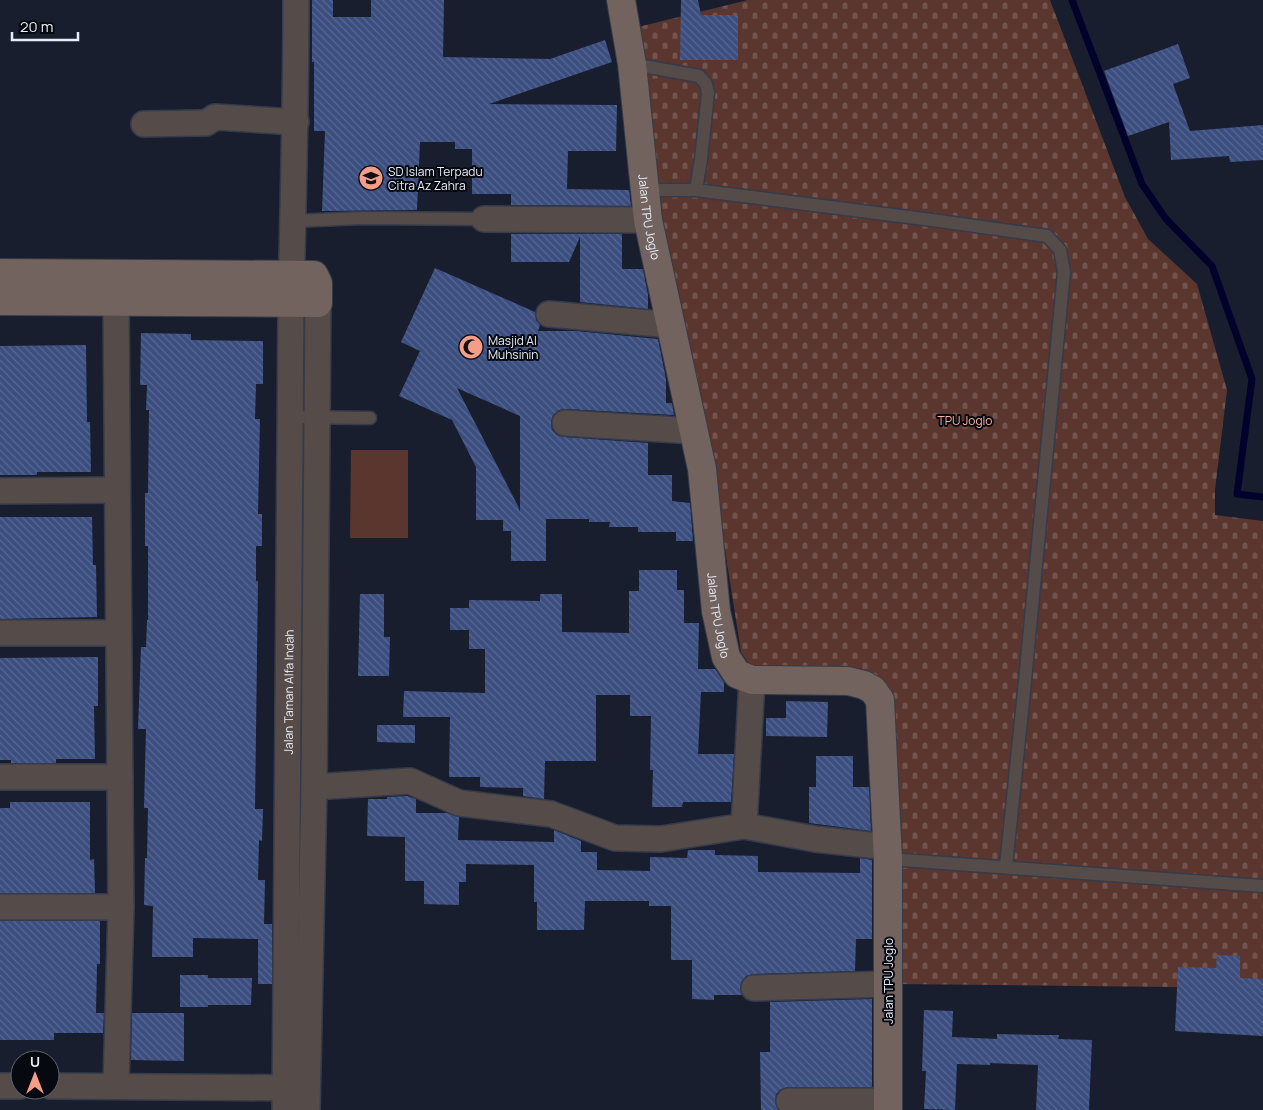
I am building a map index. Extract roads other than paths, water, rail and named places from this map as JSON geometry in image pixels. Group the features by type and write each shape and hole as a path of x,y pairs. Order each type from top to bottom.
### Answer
{"street":[{"path":"292,275 293,172 296,122 296,0"},
{"name":"Jalan TPU Joglo","path":"621,0 632,64 648,220 702,469 716,611 726,657 736,674 752,680 848,681 874,690 880,700 888,853 888,1106"},
{"path":"144,124 200,123 215,117 296,122"},
{"path":"484,219 648,220"},
{"path":"0,273 314,275 318,283 305,304 0,301"},
{"path":"116,302 121,906 116,1085"},
{"name":"Jalan Taman Alfa Indah","path":"296,1099 291,417 305,304"},
{"name":"Jalan Taman Alfa Indah","path":"296,1099 314,787 316,417 305,304"},
{"path":"549,314 671,325"},
{"path":"565,424 694,431"},
{"path":"0,491 117,490"},
{"path":"0,633 118,633"},
{"path":"744,826 752,680"},
{"path":"0,777 120,777"},
{"path":"314,787 410,781 459,803 551,814 615,838 661,839 744,826 888,853"},
{"path":"0,906 121,906"},
{"path":"754,988 888,984"},
{"path":"60,1086 116,1085 296,1099"},
{"path":"789,1101 888,1106"}],"lane":[{"path":"632,64 699,76 706,84 708,93 702,159 696,190"},
{"path":"644,190 696,190 1046,236 1060,250 1064,272 1006,866"},
{"path":"294,221 363,218 484,219"},
{"path":"291,417 370,418"},
{"path":"888,853 1006,866 1263,886"}],"waterway":[{"path":"1072,0 1142,184 1166,219 1212,266 1252,379 1237,494 1263,497"}],"place":[{"name":"SD Islam Terpadu Citra Az Zahra","path":"371,178"},
{"name":"Masjid Al Muhsinin","path":"471,347"}],"park label":[{"name":"TPU Joglo","path":"965,420"}]}
